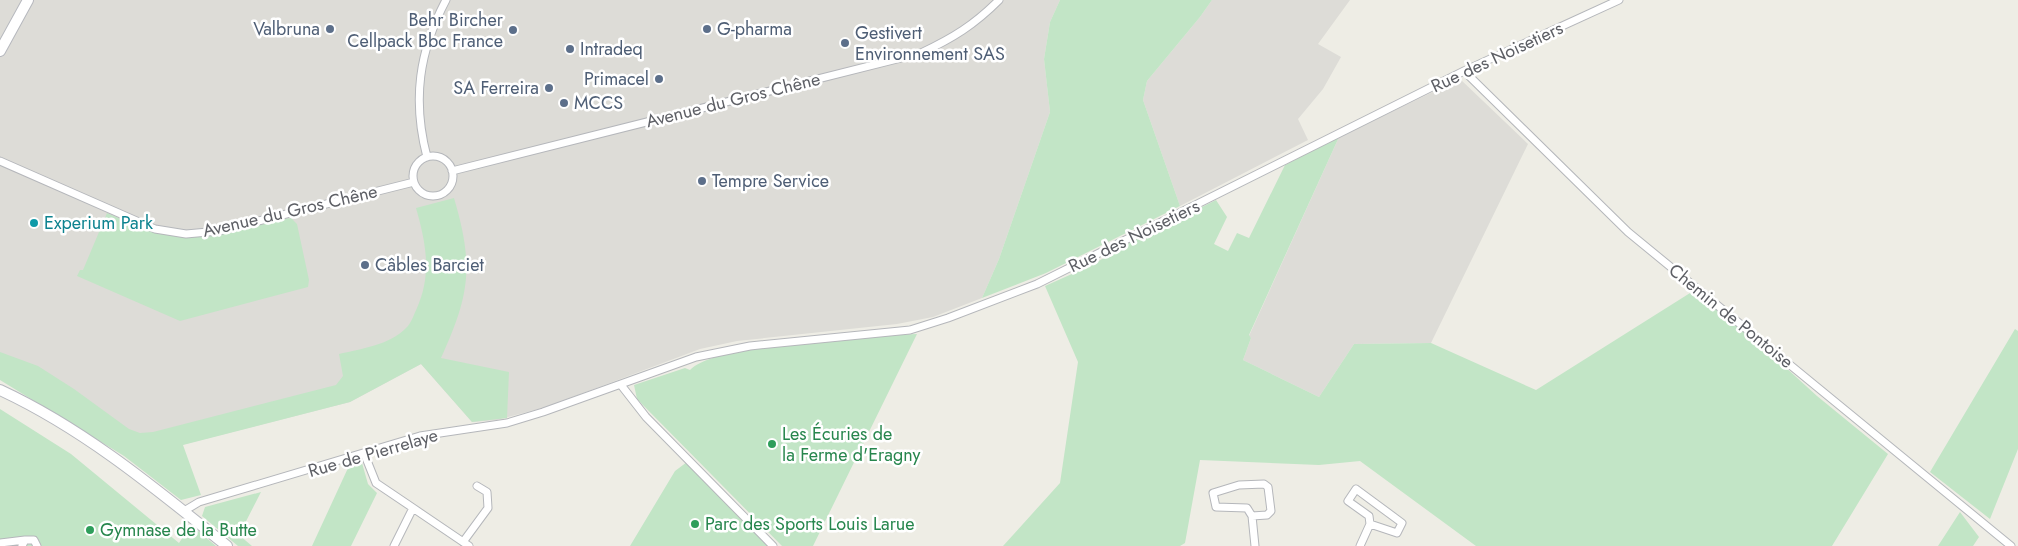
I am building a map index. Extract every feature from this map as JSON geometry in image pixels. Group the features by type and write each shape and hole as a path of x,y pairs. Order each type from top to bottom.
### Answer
{"street":[{"path":"0,51 28,0"},
{"path":"427,157 420,118 419,83 424,52 432,27 446,0"},
{"name":"Avenue du Gros Chêne","path":"452,171 921,53 950,39 977,22 999,0"},
{"name":"Rue des Noisetiers","path":"621,385 696,357 750,346 910,330 948,318 1037,284 1464,71 1619,0"},
{"name":"Chemin de Pontoise","path":"1464,71 1628,232 2011,546"},
{"path":"427,157 442,158 452,171 451,184 445,191 436,195 423,193 414,182 413,174 416,165 427,157"},
{"name":"Avenue du Gros Chêne","path":"0,161 155,228 186,234 219,231 414,182"},
{"path":"621,385 646,417 773,546"},
{"name":"Rue de Pierrelaye","path":"184,511 199,502 420,436 507,423 621,385"},
{"path":"0,390 26,402 96,444 227,546"},
{"path":"364,453 376,483 466,544 488,508 487,492 477,486"},
{"path":"1252,516 1267,515 1271,511 1268,487 1264,484 1239,485 1213,493 1216,507 1247,508 1252,516 1255,546"},
{"path":"1360,546 1370,524 1369,516 1348,502 1356,489 1402,524 1397,533 1370,524"},
{"path":"394,546 413,508"},
{"path":"0,543 23,543 32,539 37,546"}],"shaded area":[{"path":"0,0 1060,0 1050,22 1044,59 1050,112 999,259 982,298 933,317 897,324 737,341 700,349 546,407 497,420 472,422 421,364 350,402 130,458 0,365"},
{"path":"1212,0 1350,0 1318,44 1341,57 1323,89 1298,119 1308,140 1180,206 1143,100 1147,81"},
{"path":"1460,79 1528,144 1431,343 1354,344 1319,397 1243,360 1251,338 1249,336 1339,137"}],"green space":[{"path":"1060,0 1212,0 1147,81 1143,100 1180,206 1046,273 982,298 999,259 1050,112 1044,59 1050,22"},
{"path":"1339,137 1249,335 1251,338 1243,360 1319,397 1354,344 1431,343 1536,390 1698,288 1817,396 1888,454 1832,546 1476,546 1360,461 1319,465 1200,460 1185,543 1180,546 1003,546 1060,483 1078,362 1045,286 1092,265 1187,209 1188,214 1216,200 1227,217 1214,244 1228,251 1237,233 1249,238 1285,165"},
{"path":"454,198 464,243 466,280 458,316 441,358 509,372 507,418 472,422 421,364 350,402 183,445 201,495 181,500 124,456 0,380 0,352 38,366 74,389 129,429 140,433 153,432 336,385 343,376 339,354 392,339 409,324 422,295 426,271 425,246 416,208"},
{"path":"107,213 148,229 189,237 219,235 291,218 297,224 309,280 308,287 180,321 77,276 80,270 83,270"},
{"path":"2015,329 2018,331 2018,449 1990,519 1930,472"},
{"name":"Les Écuries de la Ferme d'Eragny","path":"917,334 813,546 782,546 637,399 634,385 685,368 690,370 706,361 731,353 762,347 833,339"},
{"path":"0,409 71,454 179,543 191,525 216,546 0,546"},
{"path":"356,460 362,463 368,484 377,493 351,546 312,546 348,468 342,465"},
{"name":"Parc des Sports Louis Larue","path":"687,462 769,546 630,546 675,471"},
{"path":"261,492 239,535 252,546 238,546 202,516 205,507"},
{"path":"1960,512 1979,537 1973,546 1938,546"}],"place":[{"name":"Valbruna","path":"330,29"},
{"name":"G-pharma","path":"707,29"},
{"name":"Behr Bircher Cellpack Bbc France","path":"513,30"},
{"name":"Gestivert Environnement SAS","path":"845,43"},
{"name":"Intradeq","path":"570,49"},
{"name":"Primacel","path":"659,79"},
{"name":"SA Ferreira","path":"549,88"},
{"name":"MCCS","path":"564,103"},
{"name":"Tempre Service","path":"702,181"},
{"name":"Experium Park","path":"34,223"},
{"name":"Câbles Barciet","path":"365,265"},
{"name":"Les Écuries de la Ferme d'Eragny","path":"772,444"},
{"name":"Parc des Sports Louis Larue","path":"695,524"},
{"name":"Gymnase de la Butte","path":"90,530"}]}
